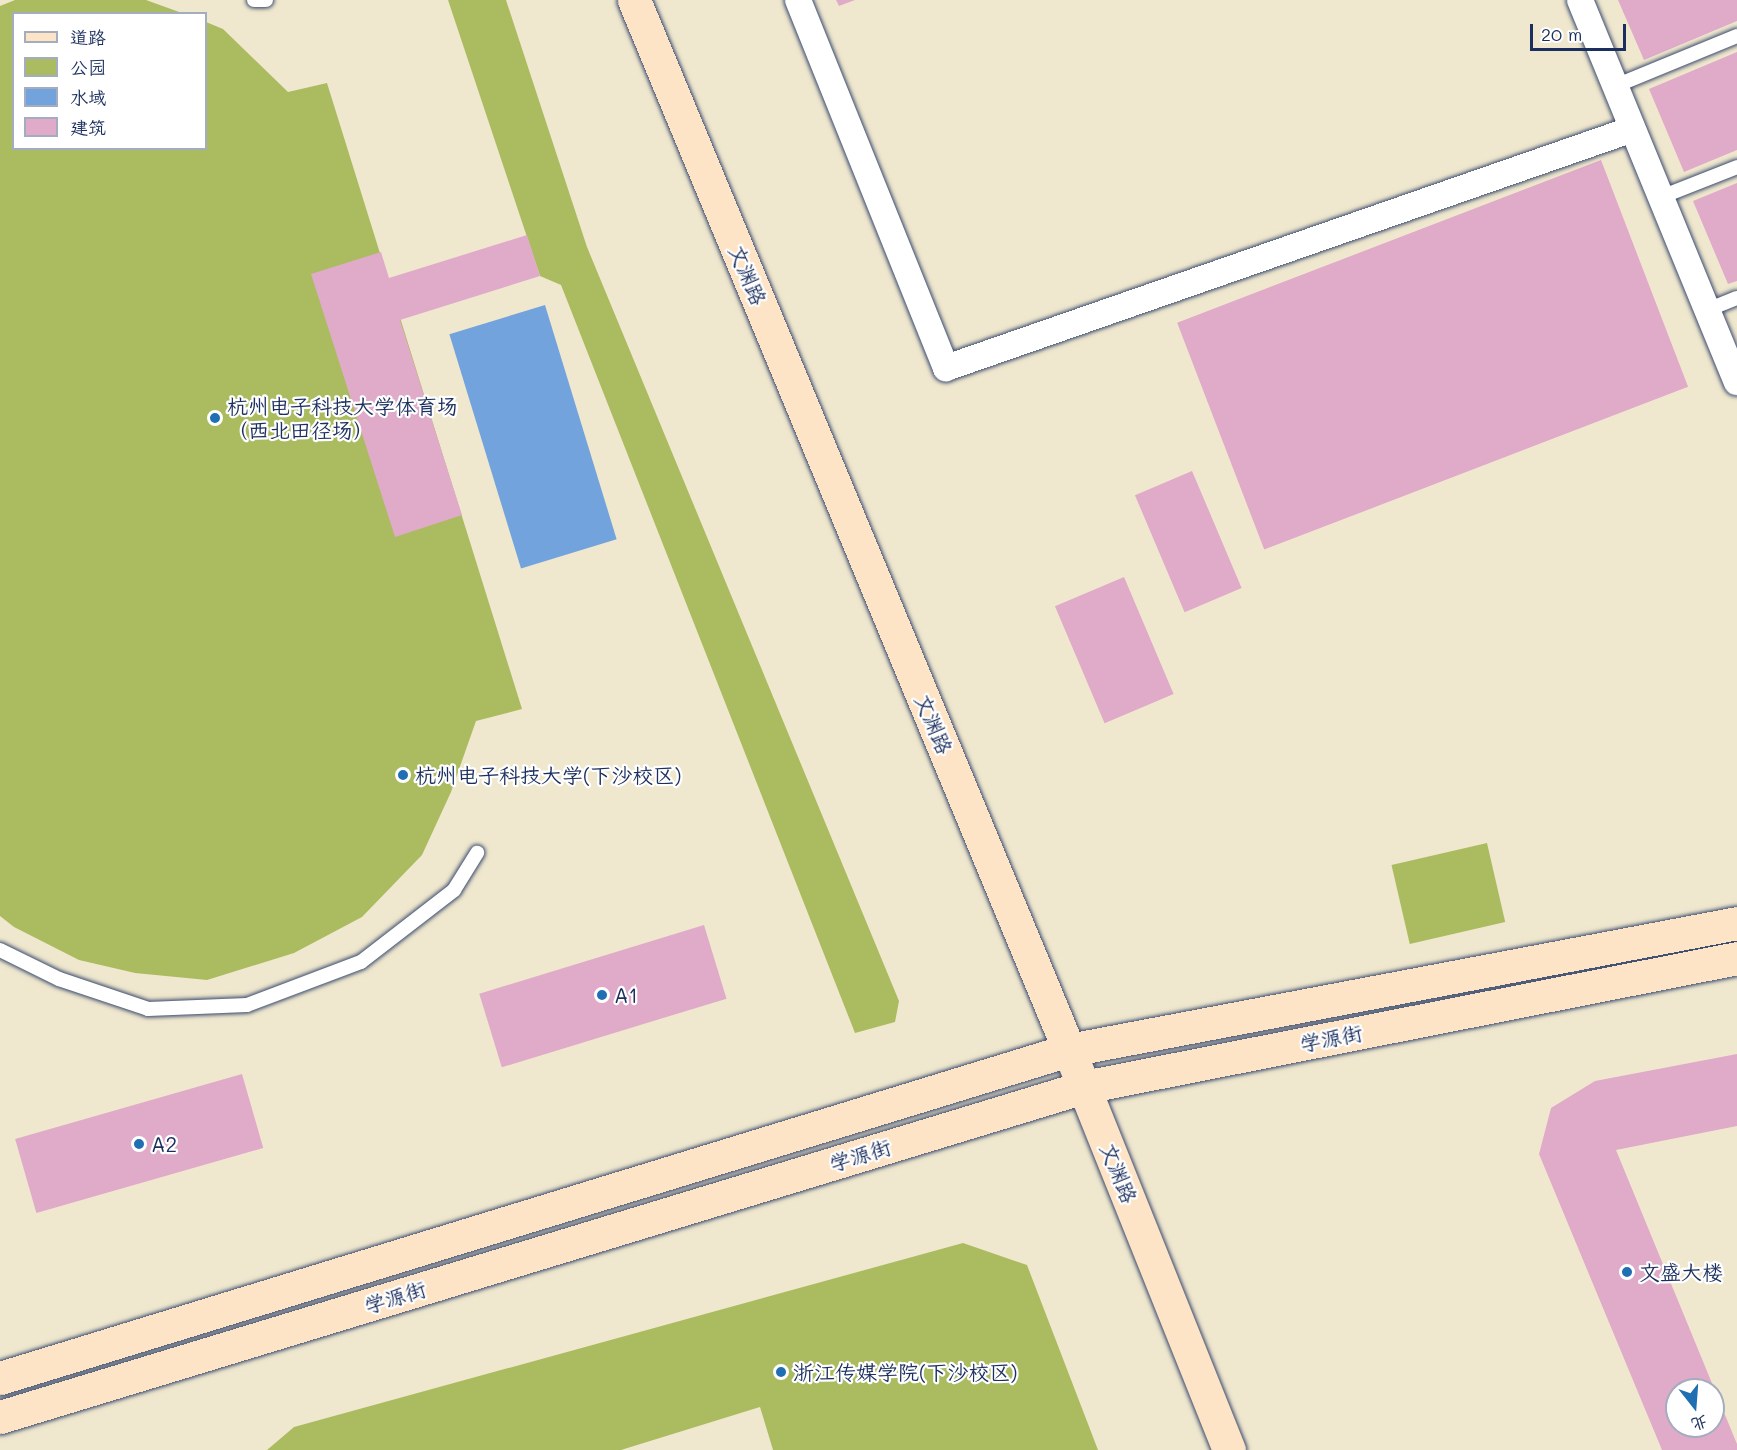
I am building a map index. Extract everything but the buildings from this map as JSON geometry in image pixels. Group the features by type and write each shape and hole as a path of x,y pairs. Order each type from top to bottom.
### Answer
{"main road":[{"name":"文渊路","path":"634,0 1069,1050 1229,1450"},
{"name":"学源街","path":"0,1378 1069,1050 1737,923"},
{"name":"学源街","path":"0,1417 1084,1087 1737,958"}],"street":[{"path":"798,0 946,368 1633,129"},
{"path":"1580,0 1737,382"}],"lane":[{"path":"254,0 266,0"},
{"path":"1615,86 1737,36"},
{"path":"1661,197 1737,166"},
{"path":"1707,310 1737,298"},
{"path":"0,950 59,979 148,1009 247,1005 361,962 454,890 477,853"}],"green space":[{"name":"杭州电子科技大学体育场 （西北田径场）","path":"15,0 146,0 179,12 12,12 12,150 207,150 207,22 223,29 288,92 327,83 522,709 476,721 451,792 422,855 362,917 294,953 207,980 135,973 79,960 14,927 0,916 0,6"},
{"path":"448,0 506,0 587,247 899,1001 895,1022 855,1033 561,285 540,276"},
{"path":"1487,843 1505,922 1410,944 1392,865"},
{"name":"浙江传媒学院(下沙校区)","path":"963,1243 1027,1265 1098,1450 773,1450 760,1407 621,1450 267,1450 294,1427"}],"water":[{"path":"545,305 617,539 521,569 449,334"}],"place":[{"name":"杭州电子科技大学体育场 （西北田径场）","path":"215,418"},
{"name":"杭州电子科技大学(下沙校区)","path":"403,775"},
{"name":"A1","path":"602,995"},
{"name":"A2","path":"139,1144"},
{"name":"文盛大楼","path":"1627,1272"},
{"name":"浙江传媒学院(下沙校区)","path":"781,1372"}]}
